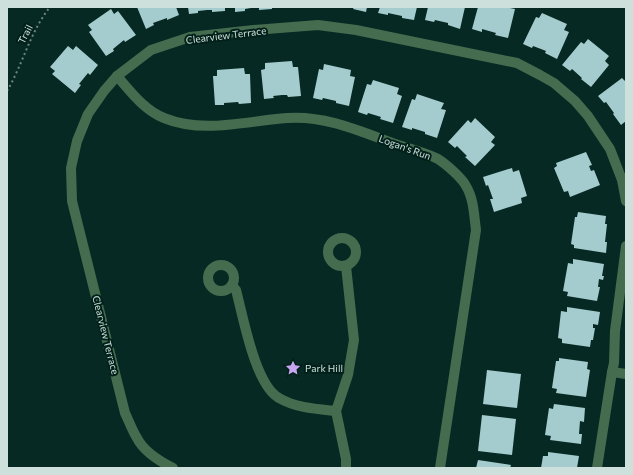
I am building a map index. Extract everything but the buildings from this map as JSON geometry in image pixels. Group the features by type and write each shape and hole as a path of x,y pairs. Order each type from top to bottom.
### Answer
{"street":[{"name":"Clearview Terrace","path":"173,468 158,460 137,440 125,412 72,200 71,168 77,141 88,114 104,91 117,76 151,50 190,37 254,30 318,26 356,30 516,63 554,83 575,101 588,116 610,149 622,180 626,201"},
{"name":"Logan's Run","path":"117,76 143,105 163,118 190,125 219,126 287,118 315,118 349,127 438,159 466,186 473,204 476,230 440,468"},
{"path":"597,468 614,363 615,331 626,246"},
{"path":"346,266 354,340 348,375 336,410 346,459 346,468"},
{"path":"232,284 236,290 258,370 266,386 278,398 304,408 336,410"},
{"path":"612,372 626,374"}],"path":[{"name":"Trail","path":"7,91 30,40 44,14 50,7"}],"place":[{"name":"Park Hill","path":"293,368"}]}
